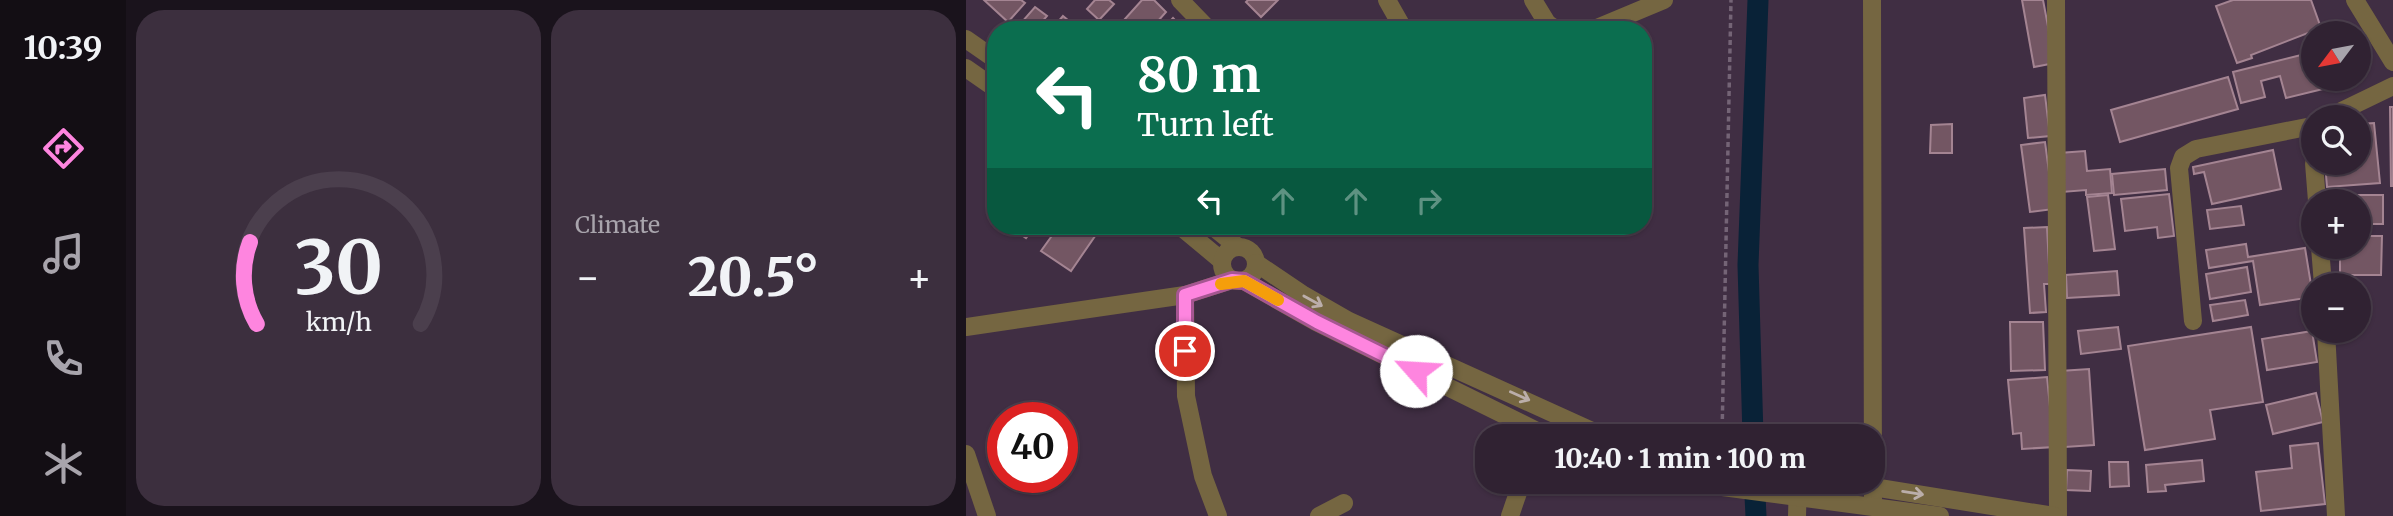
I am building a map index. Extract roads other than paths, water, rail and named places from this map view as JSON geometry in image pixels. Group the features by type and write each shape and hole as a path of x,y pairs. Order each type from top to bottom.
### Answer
{"street":[{"path":"1180,0 1200,21"},
{"path":"1387,0 1399,21"},
{"path":"1533,0 1546,21"},
{"path":"1614,21 1664,0"},
{"path":"1872,0 1873,424"},
{"path":"1885,489 2056,516 2056,0"},
{"path":"2355,0 2393,62"},
{"path":"966,39 987,54"},
{"path":"966,68 987,83"},
{"path":"2354,105 2393,86"},
{"path":"2193,321 2179,168 2183,157 2196,149 2301,128"},
{"path":"1191,235 1222,261"},
{"path":"966,327 1185,295 1238,281 1253,274 1256,264 1252,253 1238,247 1223,235"},
{"path":"1238,247 1227,251 1222,261 1224,272 1238,281 1547,408 1579,424"},
{"path":"1256,264 1347,328 1522,424"},
{"path":"1185,295 1186,396 1203,476 1218,516"},
{"path":"2327,343 2336,516"},
{"path":"966,454 987,516"},
{"path":"1510,516 1518,494"},
{"path":"1797,494 1797,516"},
{"path":"1819,494 1873,506 1940,516"},
{"path":"1873,494 1873,506"},
{"path":"1319,516 1344,503"}],"waterway":[{"path":"1753,424 1748,265 1758,0"},
{"path":"1755,496 1756,516"}]}
